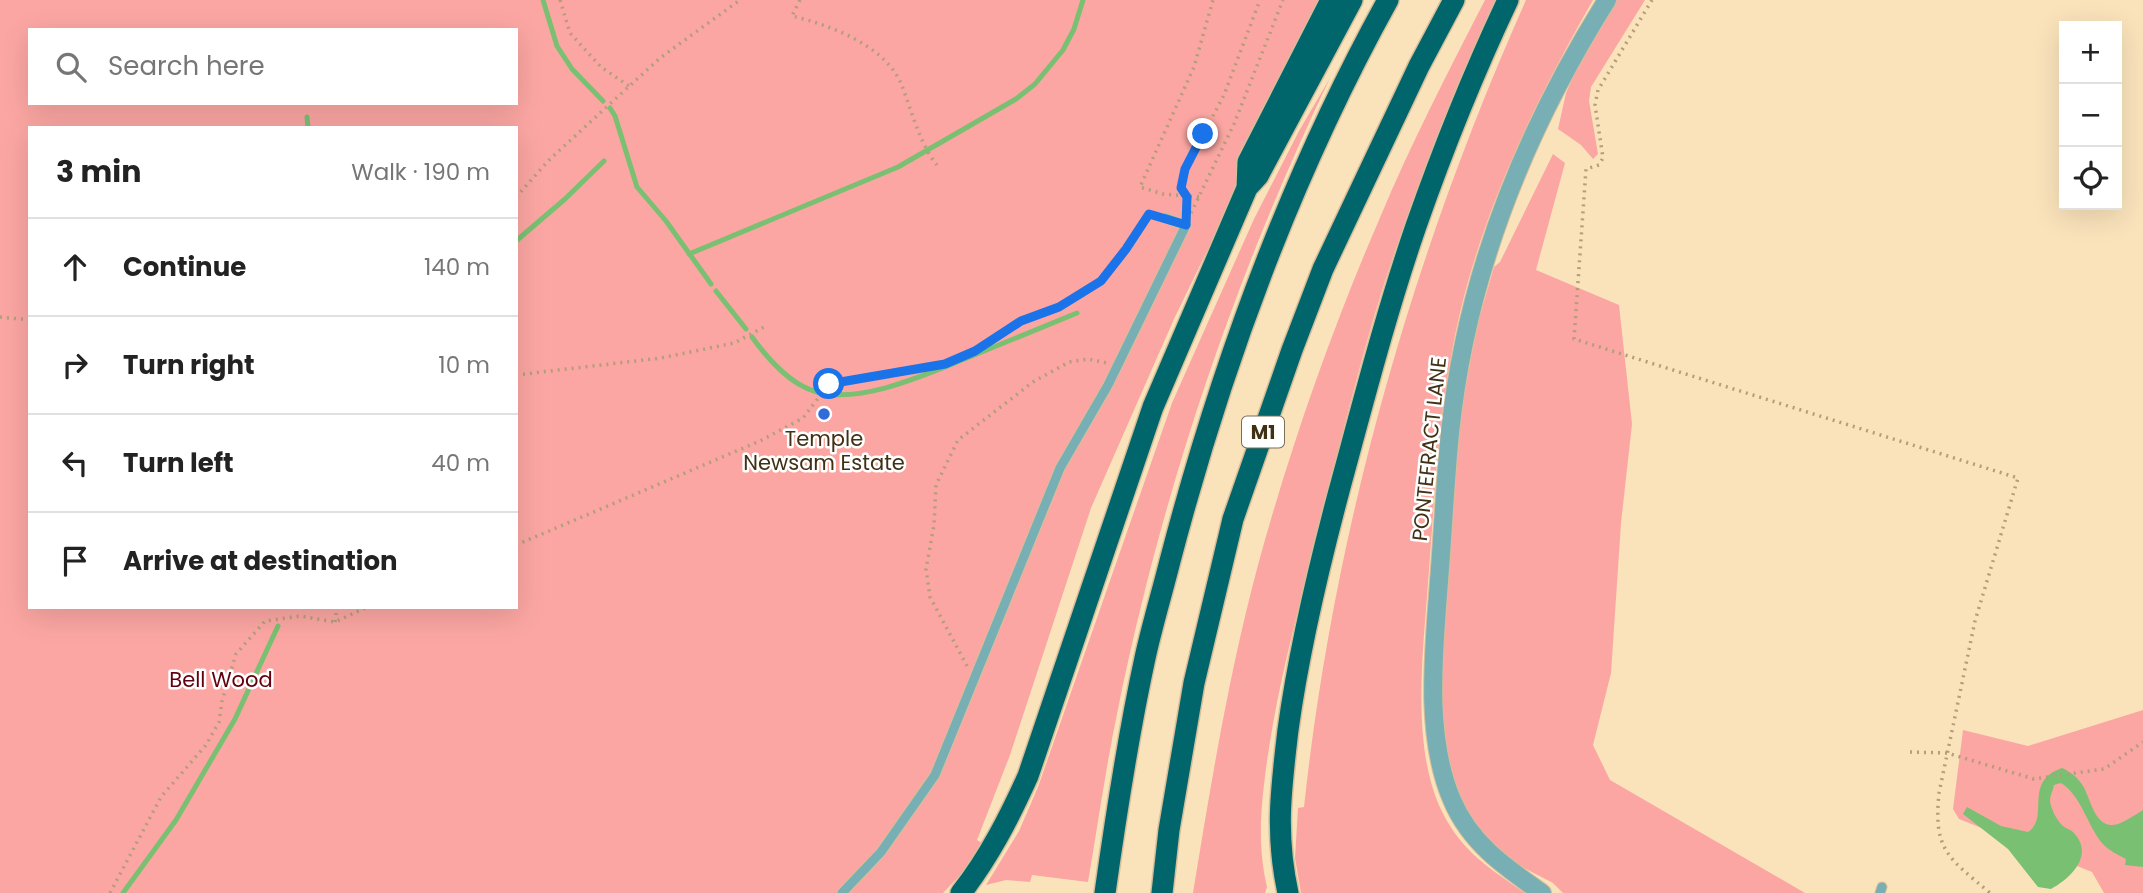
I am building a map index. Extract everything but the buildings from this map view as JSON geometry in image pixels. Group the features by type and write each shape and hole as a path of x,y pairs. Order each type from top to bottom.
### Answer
{"highway":[{"path":"1247,188 1248,162 1331,0"},
{"path":"961,893 1002,832 1028,776 1153,407 1247,188 1258,176 1352,0"},
{"name":"M1","path":"1105,893 1145,658 1195,466 1248,304 1298,182 1355,59 1388,0"},
{"name":"M1","path":"1163,893 1169,830 1194,683 1233,519 1323,269 1419,66 1454,0"},
{"path":"1288,893 1280,855 1282,779 1299,657 1323,552 1381,339 1416,227 1457,116 1508,0"}],"street":[{"name":"PONTEFRACT LANE","path":"1542,893 1502,865 1479,844 1464,824 1445,783 1437,756 1434,730 1436,618 1450,431 1461,360 1477,286 1514,176 1571,57 1607,0"}],"lane":[{"path":"842,893 881,852 935,775 1060,468 1117,365 1186,225 1165,218"}],"path":[{"path":"560,0 570,33 601,67 629,86"},
{"path":"518,195 550,159 660,58 740,0"},
{"path":"800,0 792,16 823,23 846,33 891,64 902,84 915,124 937,165"},
{"path":"1199,197 1163,194 1140,187 1194,67 1213,0"},
{"path":"1186,225 1187,197 1181,188 1185,169 1224,95 1260,0"},
{"path":"1186,225 1234,124 1283,0"},
{"path":"1652,0 1598,90 1595,105 1603,158 1599,165 1586,169 1574,339 2018,478 1975,621 1939,793 1937,831 1942,845 1953,862 1990,893"},
{"path":"518,544 761,440 803,418 829,384 945,364 975,351 1021,321 1059,307 1101,281 1149,214 1165,218"},
{"path":"0,317 28,320"},
{"path":"518,374 673,355 734,343 766,326"},
{"path":"974,680 930,597 926,569 934,525 936,485 958,440 1033,382 1069,362 1088,359 1117,365"},
{"path":"335,622 338,609"},
{"path":"110,893 161,797 206,745 219,722 222,701 236,654 265,621 300,616 335,622 363,609"},
{"path":"1910,752 1947,753 2034,779 2105,769 2143,742"}],"green space":[{"name":"Temple Newsam Estate","path":"0,0 1338,0 1174,319 1091,508 1010,755 977,840 984,844 969,866 943,893 0,893"},
{"path":"1485,0 1500,0 1424,175 1387,276 1350,403 1295,621 1275,714 1263,793 1261,840 1267,887 1265,893 1193,893 1238,646 1270,521 1298,434 1344,304 1391,192"},
{"path":"1526,0 1593,0 1547,85 1506,172 1473,263 1461,310 1446,385 1439,441 1421,695 1430,778 1446,819 1474,855 1525,893 1301,893 1295,858 1298,808 1304,807 1317,703 1357,497 1384,395 1447,195"},
{"path":"1616,0 1645,0 1591,87 1589,101 1598,154 1593,159 1581,145 1558,129 1566,93 1575,72"},
{"path":"1330,78 1295,154 1232,308 1179,467 1136,628 1114,730 1088,882 1032,875 1030,882 1006,880 986,885 1019,831 1038,787 1172,403 1254,219 1299,131"},
{"path":"1553,154 1565,163 1536,270 1619,305 1632,424 1621,523 1611,673 1593,745 1610,780 1805,893 1563,893 1553,883 1516,864 1482,836 1454,793 1439,735 1457,432 1477,326 1494,267 1500,262"},
{"path":"2143,710 2143,893 2104,893 2092,872 1959,819 1953,809 1963,730 2028,746"}],"shaded area":[{"path":"2062,768 2081,783 2095,812 2104,823 2118,824 2143,810 2143,867 2125,865 2126,859 2104,846 2074,795 2061,783 2054,785 2051,804 2059,821 2073,832 2082,849 2078,865 2073,872 2051,889 2038,887 2008,849 1963,814 1967,807 2001,826 2028,832 2037,818 2043,782 2050,774"}],"waterway":[{"path":"543,0 557,46 572,69 603,101"},
{"path":"689,254 898,167 1016,99 1035,84 1063,50 1074,29 1083,0"},
{"path":"610,108 615,116 637,187 666,221 711,284"},
{"path":"307,117 308,126"},
{"path":"518,239 604,161"},
{"path":"716,291 746,329"},
{"path":"752,337 772,362 798,384 817,392 854,394 914,379 1077,313"},
{"path":"123,893 176,820 235,719 278,626"}],"place":[{"name":"Temple Newsam Estate","path":"824,414"}],"route":[{"path":"829,384 945,364 975,351 1021,321 1059,307 1101,281 1149,214 1186,225 1187,197 1181,188 1185,169 1203,134"}],"park label":[{"name":"Bell Wood","path":"221,679"}]}
